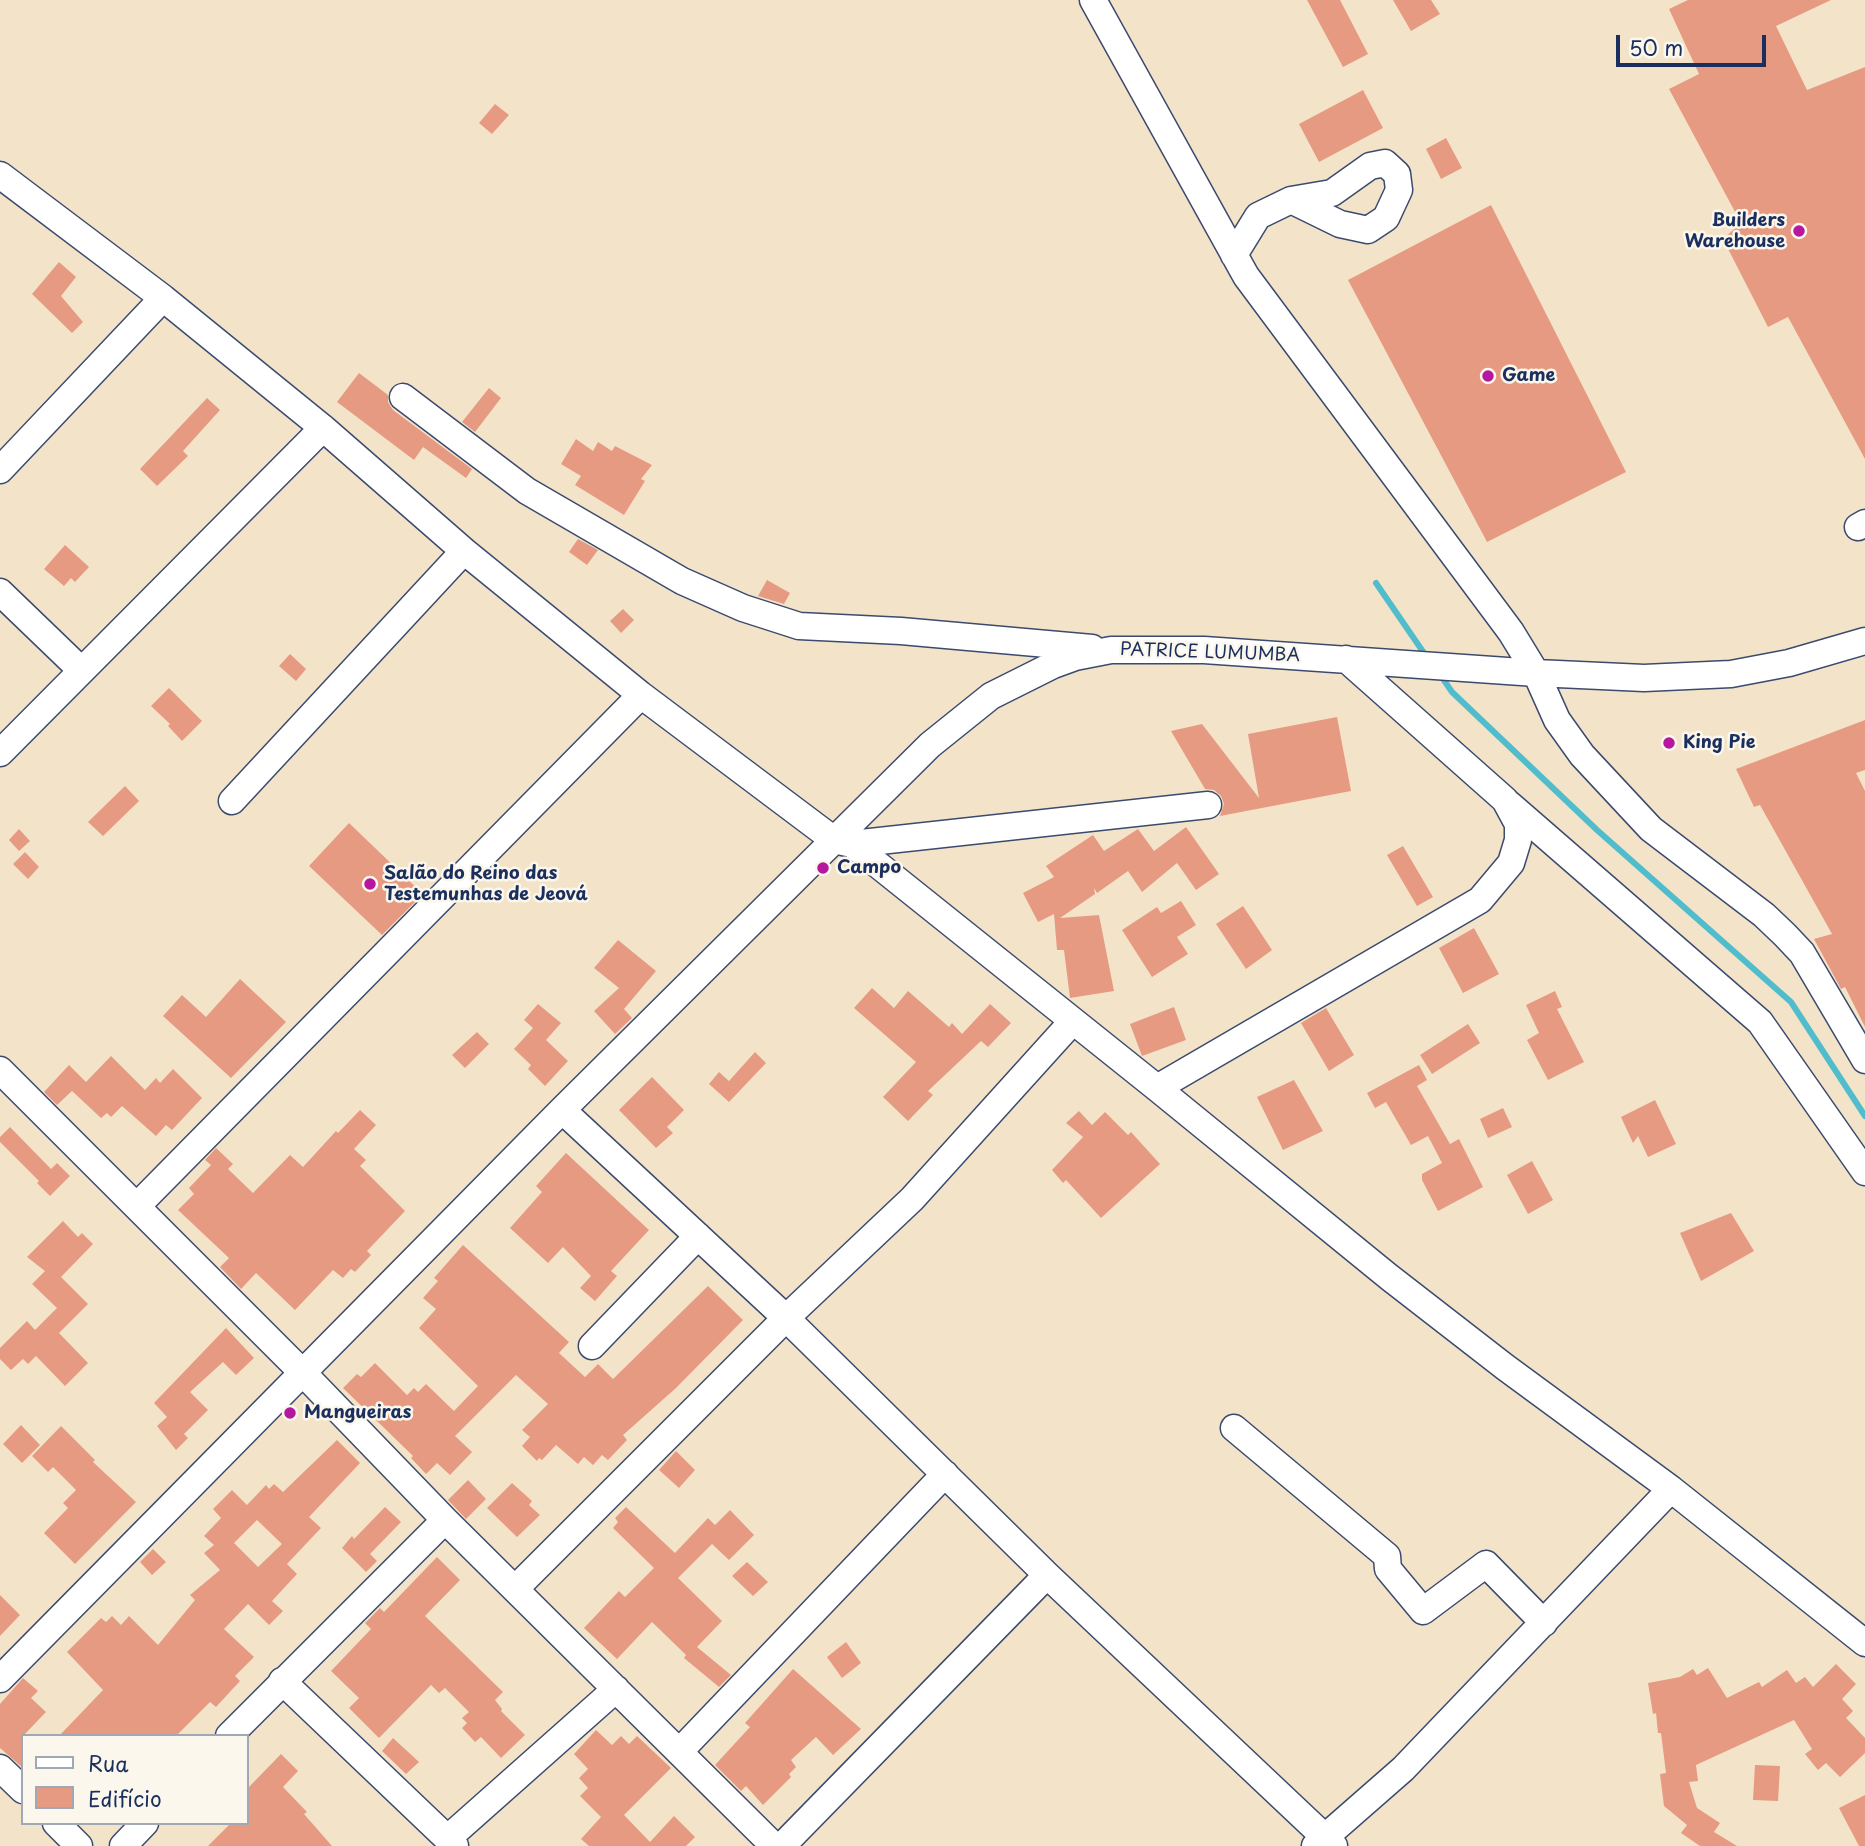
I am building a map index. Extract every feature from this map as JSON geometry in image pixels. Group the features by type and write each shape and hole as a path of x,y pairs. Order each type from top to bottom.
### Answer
{"street":[{"path":"1093,0 1246,276 1511,632 1536,673 1557,720 1582,755 1651,829 1764,915 1802,953 1865,1060"},
{"path":"1,179 163,298 323,428 464,551 641,695 843,842 1157,1088 1399,1285 1671,1489 1865,1643"},
{"path":"1234,255 1258,216 1291,200"},
{"path":"0,470 163,298"},
{"path":"403,397 527,491 682,581 743,608 799,626 901,631 1115,650"},
{"path":"0,752 323,428"},
{"path":"232,801 464,551"},
{"path":"0,592 81,670"},
{"path":"1536,673 1644,678 1731,674 1789,663 1865,641"},
{"name":"PATRICE LUMUMBA","path":"0,1679 562,1110 843,842 930,744 991,696 1053,664 1115,650 1169,649 1536,673"},
{"path":"1346,659 1760,1021 1865,1172"},
{"path":"137,1206 641,695"},
{"path":"1157,1088 1480,900 1511,863 1518,840 1518,824 1505,800"},
{"path":"843,842 1208,806"},
{"path":"516,1589 786,1318 912,1199 1072,1022"},
{"path":"0,1070 302,1372 445,1520 774,1846"},
{"path":"562,1110 786,1318 1324,1843 1403,1769 1671,1489"},
{"path":"592,1346 698,1236"},
{"path":"1234,1428 1387,1556 1388,1569 1423,1611 1486,1564 1544,1623"},
{"path":"679,1752 946,1474"},
{"path":"231,1734 445,1520"},
{"path":"782,1846 1048,1575"},
{"path":"282,1681 451,1842 616,1689"},
{"path":"0,1768 21,1788"},
{"path":"58,1825 79,1846"},
{"path":"123,1846 143,1825"}],"building":[{"path":"1307,0 1340,0 1368,54 1343,67"},
{"path":"1393,0 1431,0 1440,14 1411,31"},
{"name":"Builders Warehouse","path":"1688,0 1831,0 1776,26 1807,90 1865,67 1865,459 1788,317 1768,327 1723,239 1741,223 1669,89 1699,74 1669,9"},
{"path":"1363,90 1383,128 1319,162 1299,124"},
{"path":"495,104 509,115 492,134 479,123"},
{"path":"1446,138 1462,168 1441,179 1426,149"},
{"name":"Game","path":"1491,205 1626,472 1487,542 1348,280"},
{"path":"59,262 76,277 61,296 83,322 72,333 32,294"},
{"path":"359,373 388,395 388,402 393,410 472,469 466,478 423,447 414,460 337,402"},
{"path":"489,388 501,398 475,432 462,422"},
{"path":"207,398 220,410 183,451 188,456 157,486 140,469"},
{"path":"576,439 593,451 598,442 612,451 615,446 652,465 641,479 645,481 624,515 575,485 581,476 561,464"},
{"path":"578,539 598,550 587,565 569,552"},
{"path":"65,545 89,567 75,582 71,578 64,586 44,569"},
{"path":"767,580 790,593 784,604 758,596"},
{"path":"623,609 634,620 621,633 610,621"},
{"path":"290,654 306,669 296,681 279,666"},
{"path":"169,688 202,721 182,741 168,726 170,724 151,706"},
{"path":"1337,717 1351,791 1220,816 1224,804 1221,796 1214,790 1205,789 1171,731 1202,724 1259,798 1248,734"},
{"path":"1865,720 1865,770 1856,773 1865,791 1865,1027 1845,987 1841,989 1814,939 1832,934 1760,805 1754,807 1736,769"},
{"path":"125,786 139,801 103,836 88,822"},
{"name":"Salão do Reino das Testemunhas de Jeová","path":"349,823 423,894 382,935 309,866"},
{"path":"1186,827 1219,874 1196,890 1177,863 1142,892 1128,871 1097,893 1094,888 1095,894 1060,918 1099,915 1114,991 1070,998 1064,950 1057,950 1054,914 1038,922 1023,893 1054,877 1046,866 1093,835 1104,851 1138,829 1154,851"},
{"path":"19,829 30,841 19,851 9,840"},
{"path":"1403,846 1433,897 1417,906 1387,855"},
{"path":"25,852 39,867 28,879 13,864"},
{"path":"1181,901 1196,925 1177,937 1188,954 1152,977 1122,930 1157,907 1161,913"},
{"path":"1243,906 1272,950 1246,969 1216,924"},
{"path":"1474,928 1499,974 1463,993 1439,948"},
{"path":"618,940 656,971 624,1009 632,1018 615,1034 594,1011 619,988 594,968"},
{"path":"240,979 286,1022 231,1078 163,1016 182,995 206,1017"},
{"path":"872,988 894,1008 908,991 949,1027 952,1023 962,1034 990,1004 1011,1023 988,1047 981,1041 928,1091 933,1095 908,1121 883,1097 916,1062 854,1008"},
{"path":"1555,991 1562,1007 1557,1009 1584,1062 1548,1080 1527,1040 1539,1033 1526,1005"},
{"path":"538,1004 561,1023 546,1040 568,1061 545,1086 528,1069 531,1065 514,1049 533,1028 524,1020"},
{"path":"1174,1007 1186,1040 1142,1056 1130,1024"},
{"path":"1326,1008 1354,1055 1329,1071 1301,1023"},
{"path":"1468,1024 1480,1043 1432,1074 1420,1055"},
{"path":"477,1032 489,1044 465,1068 452,1055"},
{"path":"755,1052 766,1063 729,1102 709,1084 719,1072 729,1081"},
{"path":"111,1056 145,1090 156,1078 160,1083 173,1069 202,1098 172,1130 166,1125 156,1136 122,1106 111,1117 107,1113 101,1118 72,1091 57,1105 44,1092 69,1065 86,1082"},
{"path":"1419,1065 1427,1080 1417,1086 1450,1144 1459,1139 1483,1187 1438,1211 1422,1180 1422,1174 1442,1163 1428,1136 1411,1145 1386,1102 1375,1108 1367,1093"},
{"path":"652,1077 684,1110 667,1127 673,1133 656,1148 619,1110"},
{"path":"1294,1080 1323,1131 1283,1150 1257,1097"},
{"path":"1655,1100 1676,1144 1648,1157 1638,1136 1633,1143 1621,1117"},
{"path":"1503,1108 1512,1127 1488,1138 1480,1119"},
{"path":"360,1110 376,1125 354,1149 366,1160 360,1166 405,1211 367,1251 371,1255 355,1272 351,1269 343,1278 333,1270 295,1310 256,1273 241,1289 220,1267 229,1258 178,1210 194,1194 189,1188 211,1165 205,1160 216,1148 233,1164 228,1169 253,1193 290,1155 303,1167 336,1131 338,1133"},
{"path":"1079,1111 1092,1125 1105,1112 1128,1135 1131,1132 1160,1164 1101,1218 1066,1180 1063,1183 1052,1170 1083,1137 1066,1123"},
{"path":"10,1127 51,1169 57,1163 70,1176 50,1196 37,1183 39,1181 0,1142 0,1137"},
{"path":"566,1153 649,1230 611,1271 617,1276 595,1301 580,1288 591,1276 563,1247 548,1263 510,1228 542,1192 536,1186"},
{"path":"1532,1161 1553,1200 1528,1214 1507,1175"},
{"path":"1731,1213 1754,1251 1701,1281 1680,1233"},
{"path":"63,1221 78,1237 82,1233 93,1244 61,1277 88,1304 59,1333 88,1363 65,1386 36,1356 28,1364 23,1359 11,1370 0,1359 0,1348 27,1321 35,1330 57,1308 32,1284 45,1271 27,1257"},
{"path":"463,1245 569,1342 559,1353 585,1377 598,1364 613,1379 708,1286 743,1320 676,1388 623,1435 627,1440 608,1460 602,1455 593,1465 584,1457 578,1464 556,1445 542,1460 539,1458 537,1461 522,1446 530,1437 522,1430 548,1404 516,1375 455,1436 472,1452 450,1475 437,1463 426,1474 411,1458 413,1456 343,1388 357,1374 361,1377 375,1363 407,1395 414,1388 418,1392 426,1384 454,1411 478,1386 419,1328 436,1309 423,1298 438,1281 434,1278"},
{"path":"226,1328 254,1358 236,1375 223,1362 190,1392 208,1410 184,1434 188,1438 176,1450 157,1426 167,1417 154,1403"},
{"path":"21,1425 40,1445 22,1463 3,1444"},
{"path":"61,1426 95,1460 93,1462 136,1502 75,1564 44,1533 68,1508 63,1503 76,1490 53,1467 48,1472 32,1456"},
{"path":"337,1440 360,1463 309,1517 321,1528 287,1564 297,1574 272,1601 283,1611 269,1625 248,1604 224,1629 254,1657 235,1676 240,1681 216,1707 210,1702 178,1734 61,1734 103,1690 67,1652 101,1618 106,1622 112,1616 121,1625 129,1616 158,1645 195,1600 190,1595 220,1570 204,1553 214,1545 204,1536 221,1518 213,1509 232,1490 247,1505 266,1485 269,1489 274,1484 283,1492","holes":["257,1520 282,1544 258,1567 234,1543"]},
{"path":"676,1451 695,1470 679,1488 659,1470"},
{"path":"468,1480 486,1499 466,1519 448,1500"},
{"path":"512,1483 532,1501 529,1505 540,1515 517,1537 487,1508"},
{"path":"385,1507 401,1522 370,1554 377,1561 366,1572 342,1548"},
{"path":"626,1507 675,1553 708,1518 715,1525 730,1510 754,1535 729,1560 712,1544 678,1578 722,1621 697,1647 731,1675 719,1687 684,1658 686,1655 652,1622 617,1659 584,1628 619,1591 625,1597 654,1568 613,1528 618,1522 615,1518"},
{"path":"153,1549 166,1562 152,1575 140,1562"},
{"path":"437,1557 460,1580 425,1616 503,1692 495,1700 501,1711 525,1735 501,1758 481,1737 475,1742 462,1728 467,1723 462,1718 469,1712 445,1688 439,1693 431,1685 379,1738 349,1708 359,1698 331,1671 371,1629 365,1623 380,1608 384,1612"},
{"path":"747,1562 768,1582 753,1596 732,1576"},
{"path":"0,1595 20,1615 0,1636"},
{"path":"846,1642 861,1663 842,1678 827,1657"},
{"path":"1836,1664 1856,1684 1842,1699 1853,1711 1846,1718 1865,1738 1865,1753 1840,1777 1826,1763 1818,1770 1805,1754 1812,1749 1794,1720 1696,1765 1698,1781 1689,1782 1697,1808 1720,1823 1714,1832 1737,1846 1700,1846 1681,1833 1687,1825 1664,1806 1660,1774 1666,1773 1661,1733 1658,1733 1656,1713 1653,1714 1648,1683 1680,1677 1693,1669 1697,1675 1708,1668 1727,1698 1759,1682 1762,1687 1787,1670 1796,1683 1805,1677 1813,1687"},
{"path":"793,1669 861,1729 833,1755 816,1737 791,1760 796,1767 789,1774 791,1777 763,1805 746,1786 741,1791 715,1765 750,1727 745,1723"},
{"path":"23,1678 38,1691 31,1698 46,1712 25,1734 21,1734 21,1766 0,1748 0,1704"},
{"path":"596,1730 612,1745 621,1736 629,1744 637,1736 671,1768 624,1815 650,1842 674,1816 695,1837 686,1846 589,1846 581,1839 601,1817 580,1796 588,1788 579,1778 588,1769 574,1754"},
{"path":"393,1738 419,1762 406,1774 382,1751"},
{"path":"281,1754 298,1771 283,1787 307,1812 304,1814 332,1846 208,1846 229,1825 248,1825 248,1788"},
{"path":"1755,1765 1780,1766 1778,1801 1753,1800"},
{"path":"1865,1795 1865,1846 1859,1846 1839,1808"}],"waterway":[{"path":"1376,583 1428,659"},
{"path":"1439,673 1452,692 1597,830 1791,1002 1865,1116"}],"place":[{"name":"Builders Warehouse","path":"1799,231"},
{"name":"Game","path":"1488,376"},
{"name":"King Pie","path":"1669,743"},
{"name":"Campo","path":"823,868"},
{"name":"Salão do Reino das Testemunhas de Jeová","path":"370,884"},
{"name":"Mangueiras","path":"290,1413"}]}
